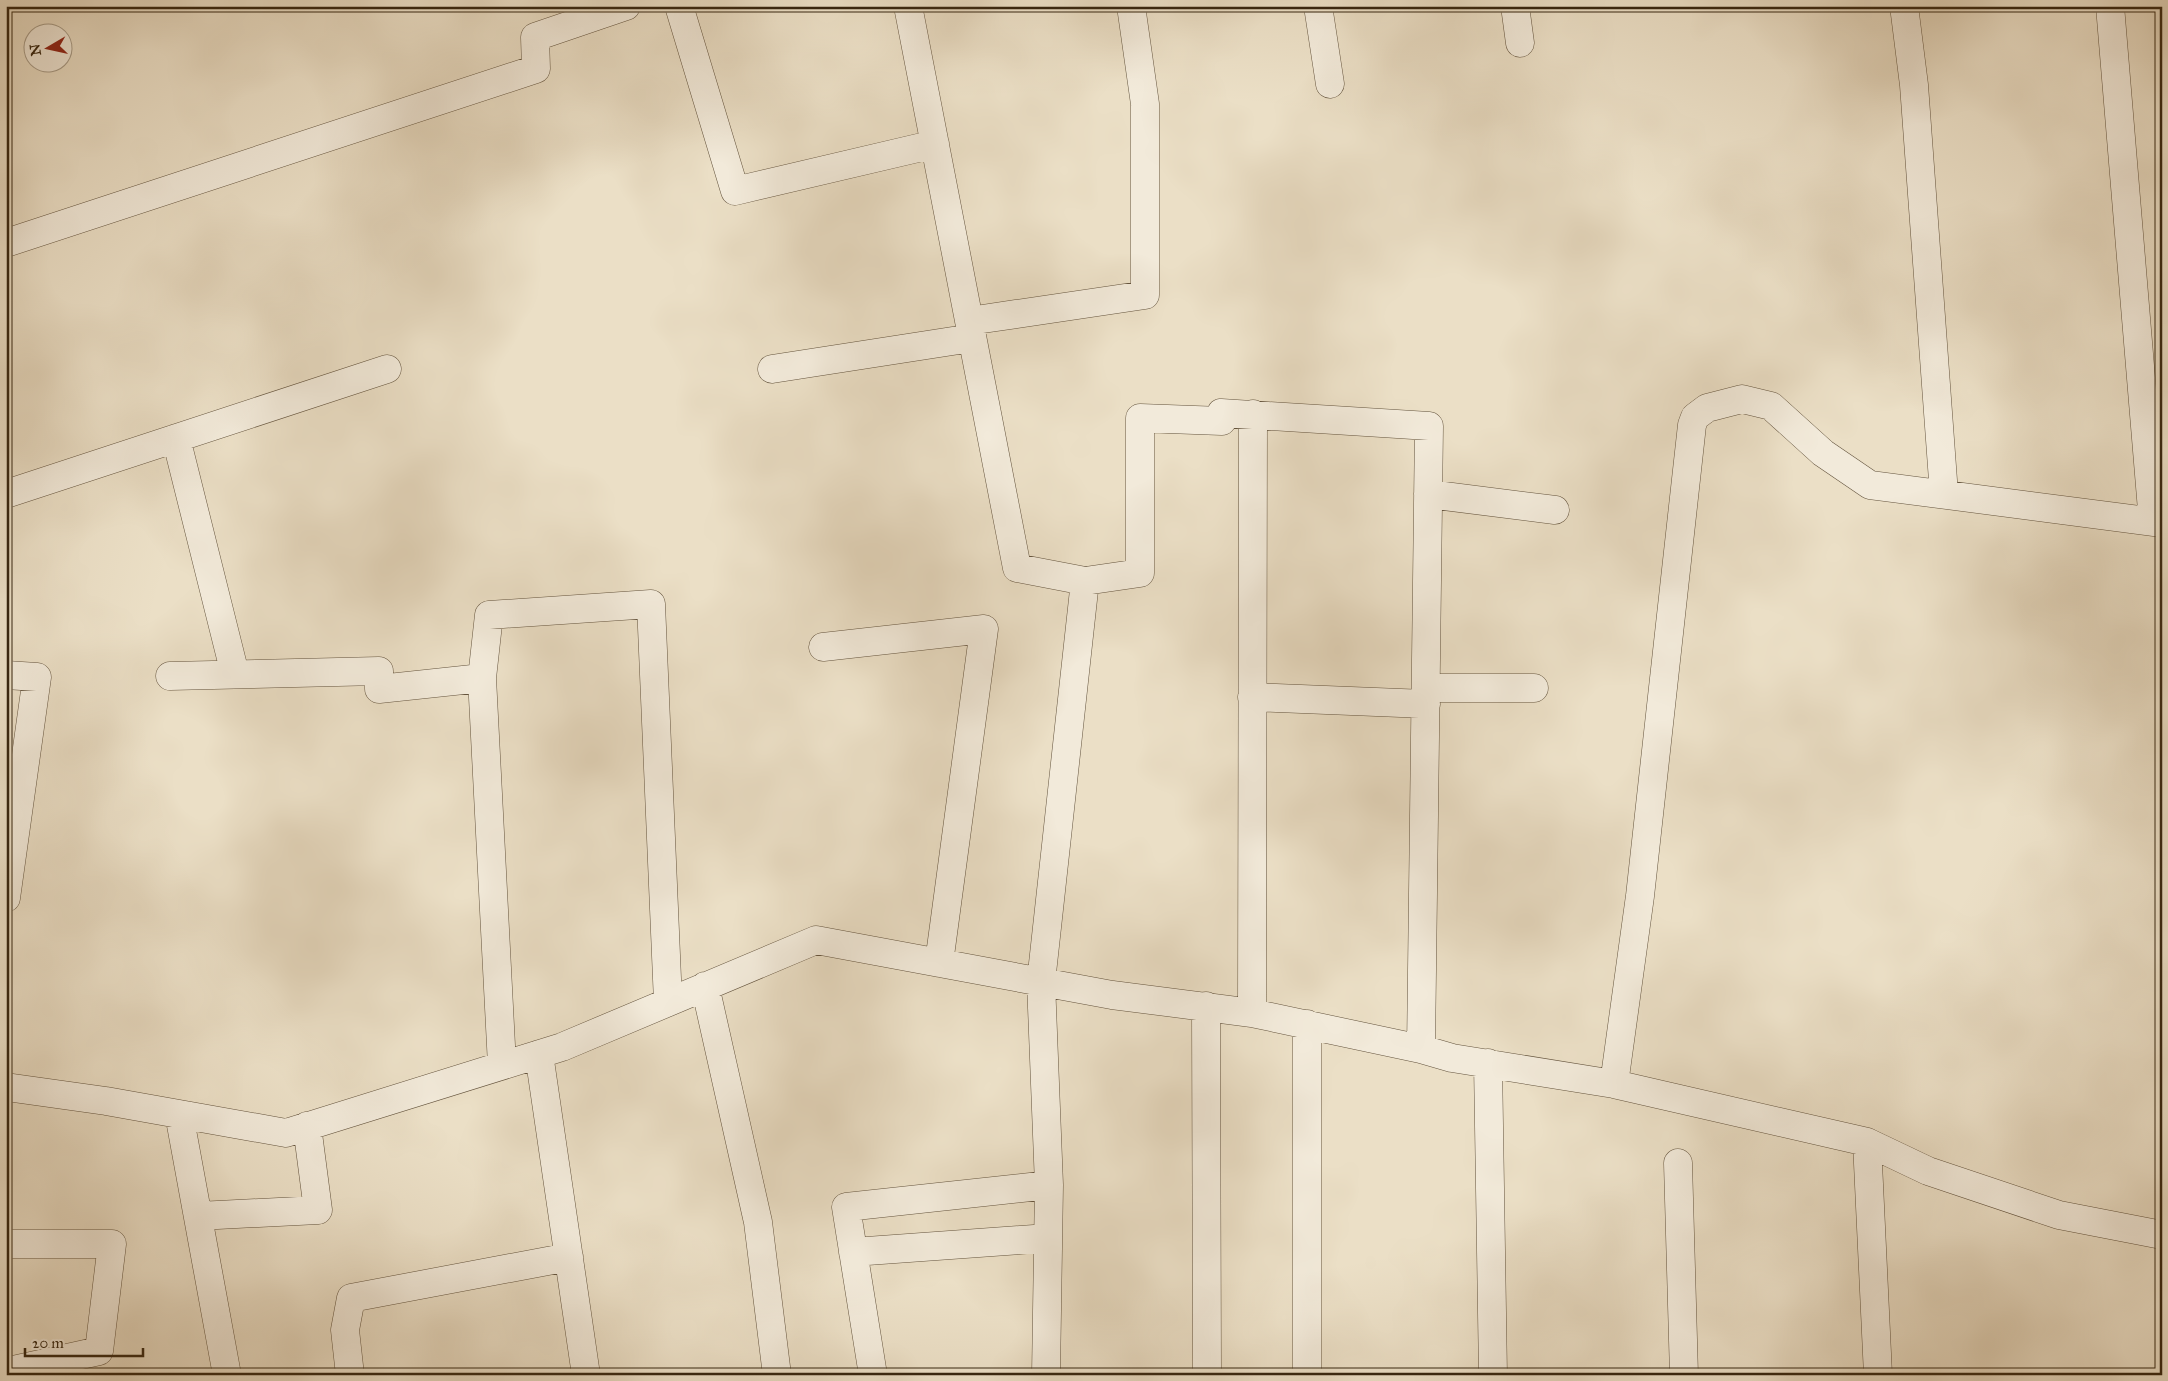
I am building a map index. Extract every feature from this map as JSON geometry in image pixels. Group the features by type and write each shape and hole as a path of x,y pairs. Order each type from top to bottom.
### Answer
{"street":[{"path":"6,243 536,69 535,38 626,6"},
{"path":"679,6 735,191 935,144"},
{"path":"908,6 1017,568 1085,581 1140,573 1140,418 1222,421 1220,413 1429,426 1421,1049"},
{"path":"772,369 1144,295 1145,104 1131,6"},
{"path":"1318,6 1330,84"},
{"path":"1515,6 1520,43"},
{"path":"1904,6 1914,85 1944,494"},
{"path":"1614,1084 1640,896 1691,434 1696,417 1706,408 1742,399 1772,406 1823,453 1870,485 2158,522 2110,6"},
{"path":"6,494 387,369"},
{"path":"1252,1013 1253,414"},
{"path":"176,438 235,674"},
{"path":"1428,494 1555,510"},
{"path":"1046,1375 1049,1185 1041,982 1085,581"},
{"path":"502,1065 482,678 489,615 651,604 668,1002"},
{"path":"824,647 984,629 939,963"},
{"path":"170,676 379,670 379,689 482,678"},
{"path":"6,675 37,677 6,898"},
{"path":"1252,697 1426,696 1534,688"},
{"path":"6,1087 106,1101 286,1133 562,1047 816,940 1112,995 1252,1013 1421,1049 1452,1058 1614,1084 1867,1142 1928,1171 2059,1216 2162,1235"},
{"path":"705,986 758,1222 776,1375"},
{"path":"1206,1006 1207,1375"},
{"path":"1307,1024 1307,1375"},
{"path":"539,1054 586,1375"},
{"path":"1488,1063 1493,1375"},
{"path":"179,1114 227,1375"},
{"path":"198,1216 318,1210 307,1126"},
{"path":"1867,1142 1878,1375"},
{"path":"1678,1163 1684,1375"},
{"path":"873,1375 846,1208 1049,1185"},
{"path":"853,1252 1048,1238"},
{"path":"6,1244 112,1244 99,1351 9,1371 10,1375"},
{"path":"350,1375 345,1330 351,1298 569,1256"}]}
